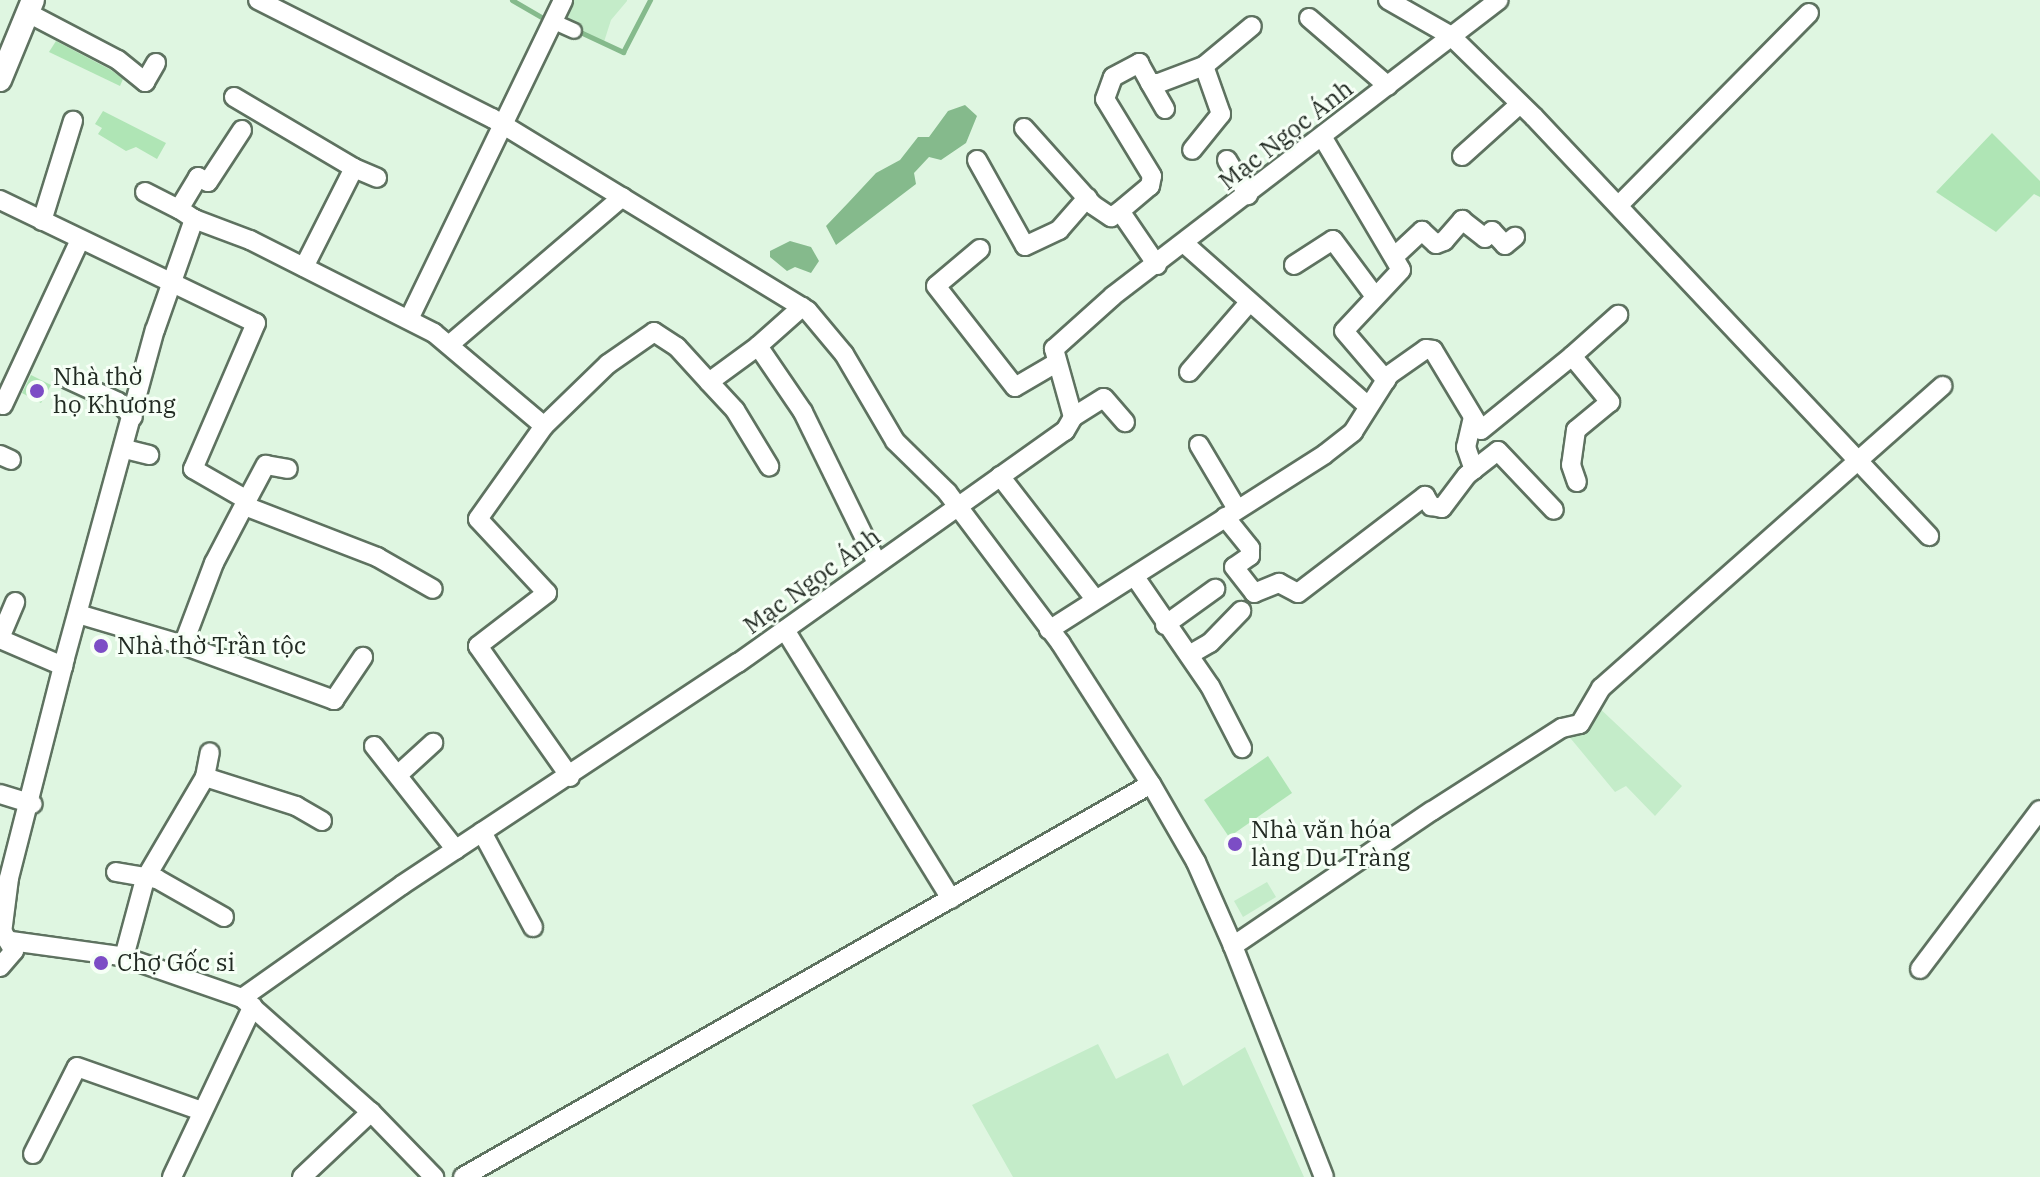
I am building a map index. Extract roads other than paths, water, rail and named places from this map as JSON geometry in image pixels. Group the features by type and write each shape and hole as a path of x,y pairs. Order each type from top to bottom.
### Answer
{"street":[{"path":"258,0 504,125 802,307 844,354 895,441 957,506 1049,630 1154,788 1196,862 1233,946 1324,1177"},
{"path":"409,319 563,0"},
{"path":"1388,0 1451,36 1520,104 1619,205 1929,536"},
{"name":"Mạc Ngọc Ánh","path":"1056,363 1054,349 1157,265 1499,0"},
{"path":"0,80 32,7 118,60 145,82 156,63"},
{"path":"1619,205 1809,13"},
{"path":"1309,18 1388,86"},
{"path":"552,21 574,31"},
{"path":"1150,83 1204,66 1252,26"},
{"path":"1024,128 1087,198 1111,217 1150,186 1152,176 1105,99 1113,77 1139,63 1165,109"},
{"path":"1192,150 1221,114 1204,66"},
{"path":"234,97 354,168 377,178"},
{"path":"1462,156 1520,104"},
{"path":"42,221 73,121"},
{"path":"0,967 12,957 4,936 5,876 32,804 78,614 97,576 125,449 173,280 187,214 198,177 208,182 242,130"},
{"path":"1323,138 1401,270 1374,295 1344,331 1386,380"},
{"path":"977,160 1025,246 1059,230 1087,198"},
{"path":"1227,160 1248,195"},
{"path":"304,267 354,168"},
{"path":"145,192 409,319 449,345 544,426"},
{"path":"449,345 622,197"},
{"path":"0,200 80,240 173,280 256,323 193,469 246,503 377,557 433,589"},
{"path":"1120,211 1157,265"},
{"path":"1395,256 1422,231 1436,244 1444,241 1462,220 1485,238 1492,231 1505,245 1515,237"},
{"path":"3,405 80,240"},
{"path":"1294,265 1333,240 1374,295"},
{"path":"1186,245 1248,304 1368,406"},
{"path":"980,249 936,286 1015,387 1056,363 1073,417"},
{"path":"1189,372 1248,304"},
{"path":"709,382 758,346 802,307"},
{"path":"1049,630 1344,440 1386,380 1426,349 1433,350 1481,430 1488,428 1618,315"},
{"path":"570,777 478,646 547,593 478,519 544,426 608,364 654,332 677,347 735,410 769,466"},
{"path":"758,346 803,412 877,563"},
{"path":"1572,356 1610,402 1576,430 1571,465 1577,482"},
{"path":"68,379 118,402 133,417"},
{"path":"1233,946 1471,786 1562,728 1580,724 1601,688 1942,386"},
{"name":"Mạc Ngọc Ánh","path":"248,1002 280,958 570,777 785,630 1065,431 1073,417 1104,398 1125,422"},
{"path":"1473,417 1466,447 1474,470"},
{"path":"1199,445 1250,548 1250,556 1234,567 1254,593 1279,583 1298,593 1310,579 1425,496 1431,506 1442,508 1474,470 1498,451 1554,510"},
{"path":"125,449 149,455"},
{"path":"183,645 214,563 266,465 288,469"},
{"path":"1000,476 1095,599"},
{"path":"1135,577 1165,625 1189,655 1242,748"},
{"path":"1165,625 1215,589"},
{"path":"15,602 0,638 63,666"},
{"path":"1189,655 1210,643 1241,611"},
{"path":"78,614 183,645 320,699 334,700 363,657"},
{"path":"785,630 951,899"},
{"path":"400,773 433,743"},
{"path":"374,746 400,773 456,850"},
{"path":"124,957 145,879 205,777 210,752"},
{"path":"205,777 296,806 322,821"},
{"path":"463,1177 951,899 1154,788 1175,783"},
{"path":"0,794 32,804"},
{"path":"1920,969 2040,810"},
{"path":"482,832 533,927"},
{"path":"116,872 157,879 184,891 224,917"},
{"path":"4,936 124,957 248,1002 371,1112 425,1174"},
{"path":"172,1177 248,1002"},
{"path":"33,1154 77,1067 202,1111"},
{"path":"302,1177 371,1112"}],"waterway":[{"path":"512,0 550,22"},
{"path":"578,31 623,52 650,0"}],"place":[{"name":"Nhà thờ họ Khương","path":"37,391"},
{"name":"Nhà thờ Trần tộc","path":"101,646"},
{"name":"Nhà văn hóa làng Du Tràng","path":"1235,844"},
{"name":"Chợ Gốc si","path":"101,963"}]}
